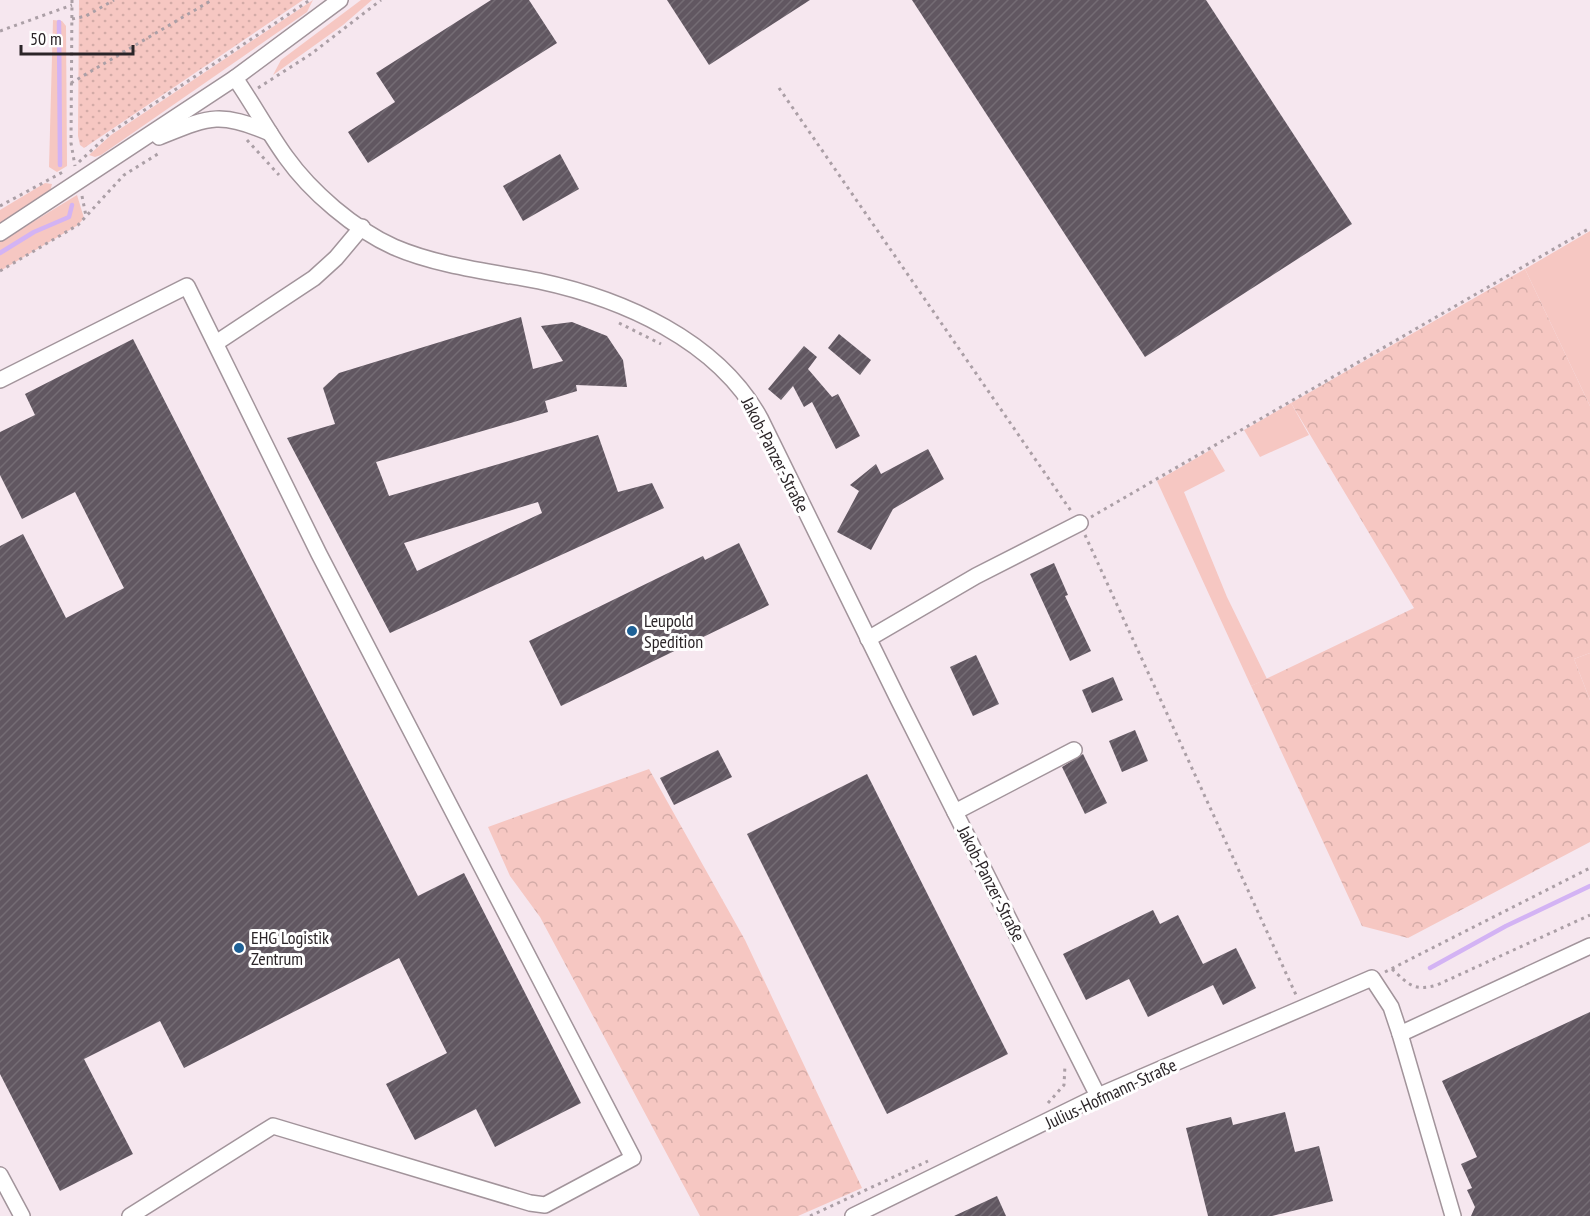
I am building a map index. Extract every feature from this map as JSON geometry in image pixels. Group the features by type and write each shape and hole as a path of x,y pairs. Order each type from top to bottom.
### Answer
{"street":[{"path":"0,233 79,183 234,78 340,0"},
{"name":"Jakob-Panzer-Straße","path":"234,78 288,160 309,183 362,227 394,247 427,257 584,293 657,322 692,344 739,386 752,403 1098,1096"},
{"path":"129,149 209,118 243,121 270,133"},
{"path":"216,343 314,278 336,258 362,227"},
{"path":"0,381 187,285 319,554 633,1158 545,1204 530,1203 273,1126 130,1216"},
{"path":"868,639 976,576 1080,524"},
{"path":"955,812 1074,750"},
{"path":"1400,1034 1590,946"},
{"path":"1372,978 1391,1007 1452,1216"},
{"name":"Julius-Hofmann-Straße","path":"853,1216 1098,1096 1372,978"},
{"path":"0,1175 22,1216"}],"path":[{"path":"72,19 86,16 114,0"},
{"path":"71,84 212,0"},
{"path":"75,167 87,152 110,133 310,0"},
{"path":"247,96 311,54 381,0"},
{"path":"0,31 72,2 71,143 86,216"},
{"path":"242,135 284,180"},
{"path":"0,272 43,244 65,234 86,216 124,174 170,148"},
{"path":"0,206 64,171"},
{"path":"1080,524 1590,228"},
{"path":"610,320 668,347"},
{"path":"1372,978 1590,868"},
{"path":"1392,969 1408,984 1422,989 1437,985 1590,915"},
{"path":"1047,1104 1064,1084 1065,1065 1062,1056"},
{"path":"810,1216 932,1159"}],"green space":[{"path":"79,0 303,0 84,148 80,145 78,136"},
{"path":"313,0 307,12 101,155 95,157 89,155 111,135"},
{"path":"361,0 372,0 343,25 273,75 281,60"},
{"path":"53,20 62,21 66,26 67,166 57,172 49,167"},
{"path":"45,183 52,184 50,192 0,224 0,210"},
{"path":"77,195 84,218 78,225 0,271 0,242"},
{"path":"1590,231 1590,406 1525,269"},
{"path":"1525,269 1590,406 1590,653 1574,659 1590,700 1590,842 1408,938 1362,926 1251,686 1414,608 1291,403"},
{"path":"1291,403 1309,435 1260,457 1244,430"},
{"path":"1212,449 1225,471 1184,492 1227,597 1267,679 1251,686 1157,481"},
{"path":"1590,653 1590,700 1574,659"},
{"path":"649,769 745,940 862,1188 798,1216 700,1216 540,917 510,876 488,827"}],"building":[{"path":"491,0 529,0 557,43 368,163 348,132 395,102 376,73"},
{"path":"667,0 810,0 709,65"},
{"path":"912,0 1206,0 1352,224 1145,357"},
{"path":"560,154 579,189 523,221 503,186"},
{"path":"521,317 533,369 563,361 541,326 572,322 607,336 623,360 627,387 576,385 577,391 545,401 548,412 376,462 389,496 598,435 618,492 652,483 664,508 390,633 287,438 335,424 323,388 339,373","holes":["538,502 542,513 417,571 404,543"]},
{"path":"839,334 871,360 860,375 828,348"},
{"path":"133,339 418,896 464,873 581,1103 495,1147 476,1109 415,1140 386,1084 447,1053 399,958 184,1068 160,1021 84,1059 133,1154 60,1191 0,1074 0,546 23,534 66,618 124,588 75,492 22,519 0,475 0,432 35,415 25,394"},
{"path":"804,346 817,357 808,369 832,397 838,394 860,436 836,449 812,402 804,407 793,386 781,400 768,389"},
{"path":"928,449 944,479 893,509 871,550 837,532 859,491 850,485 876,464 881,474"},
{"name":"Leupold Spedition","path":"739,543 769,605 561,706 529,641 703,556 705,560"},
{"path":"1054,563 1068,595 1065,596 1091,651 1070,661 1030,574"},
{"path":"976,655 999,704 973,716 950,667"},
{"path":"1113,677 1123,700 1092,713 1082,690"},
{"path":"1135,730 1148,761 1122,772 1109,741"},
{"path":"718,750 732,777 674,805 660,778"},
{"path":"1083,754 1107,803 1085,814 1062,767"},
{"path":"867,774 1008,1054 887,1114 747,834"},
{"path":"1153,910 1160,924 1178,915 1203,964 1236,948 1256,988 1223,1005 1213,985 1148,1017 1129,979 1086,1000 1063,954"},
{"path":"1590,1012 1590,1216 1471,1216 1475,1207 1467,1190 1472,1188 1461,1164 1477,1157 1442,1081"},
{"path":"1285,1112 1295,1152 1319,1146 1333,1201 1272,1216 1208,1216 1186,1128 1231,1117 1233,1125"},
{"path":"997,1196 1006,1216 954,1216"}],"waterway":[{"path":"59,22 60,165"},
{"path":"0,253 34,232 69,217 72,205"},
{"path":"1430,968 1506,926 1590,886"}],"place":[{"name":"Leupold Spedition","path":"632,631"},
{"name":"EHG Logistik Zentrum","path":"239,948"}]}
